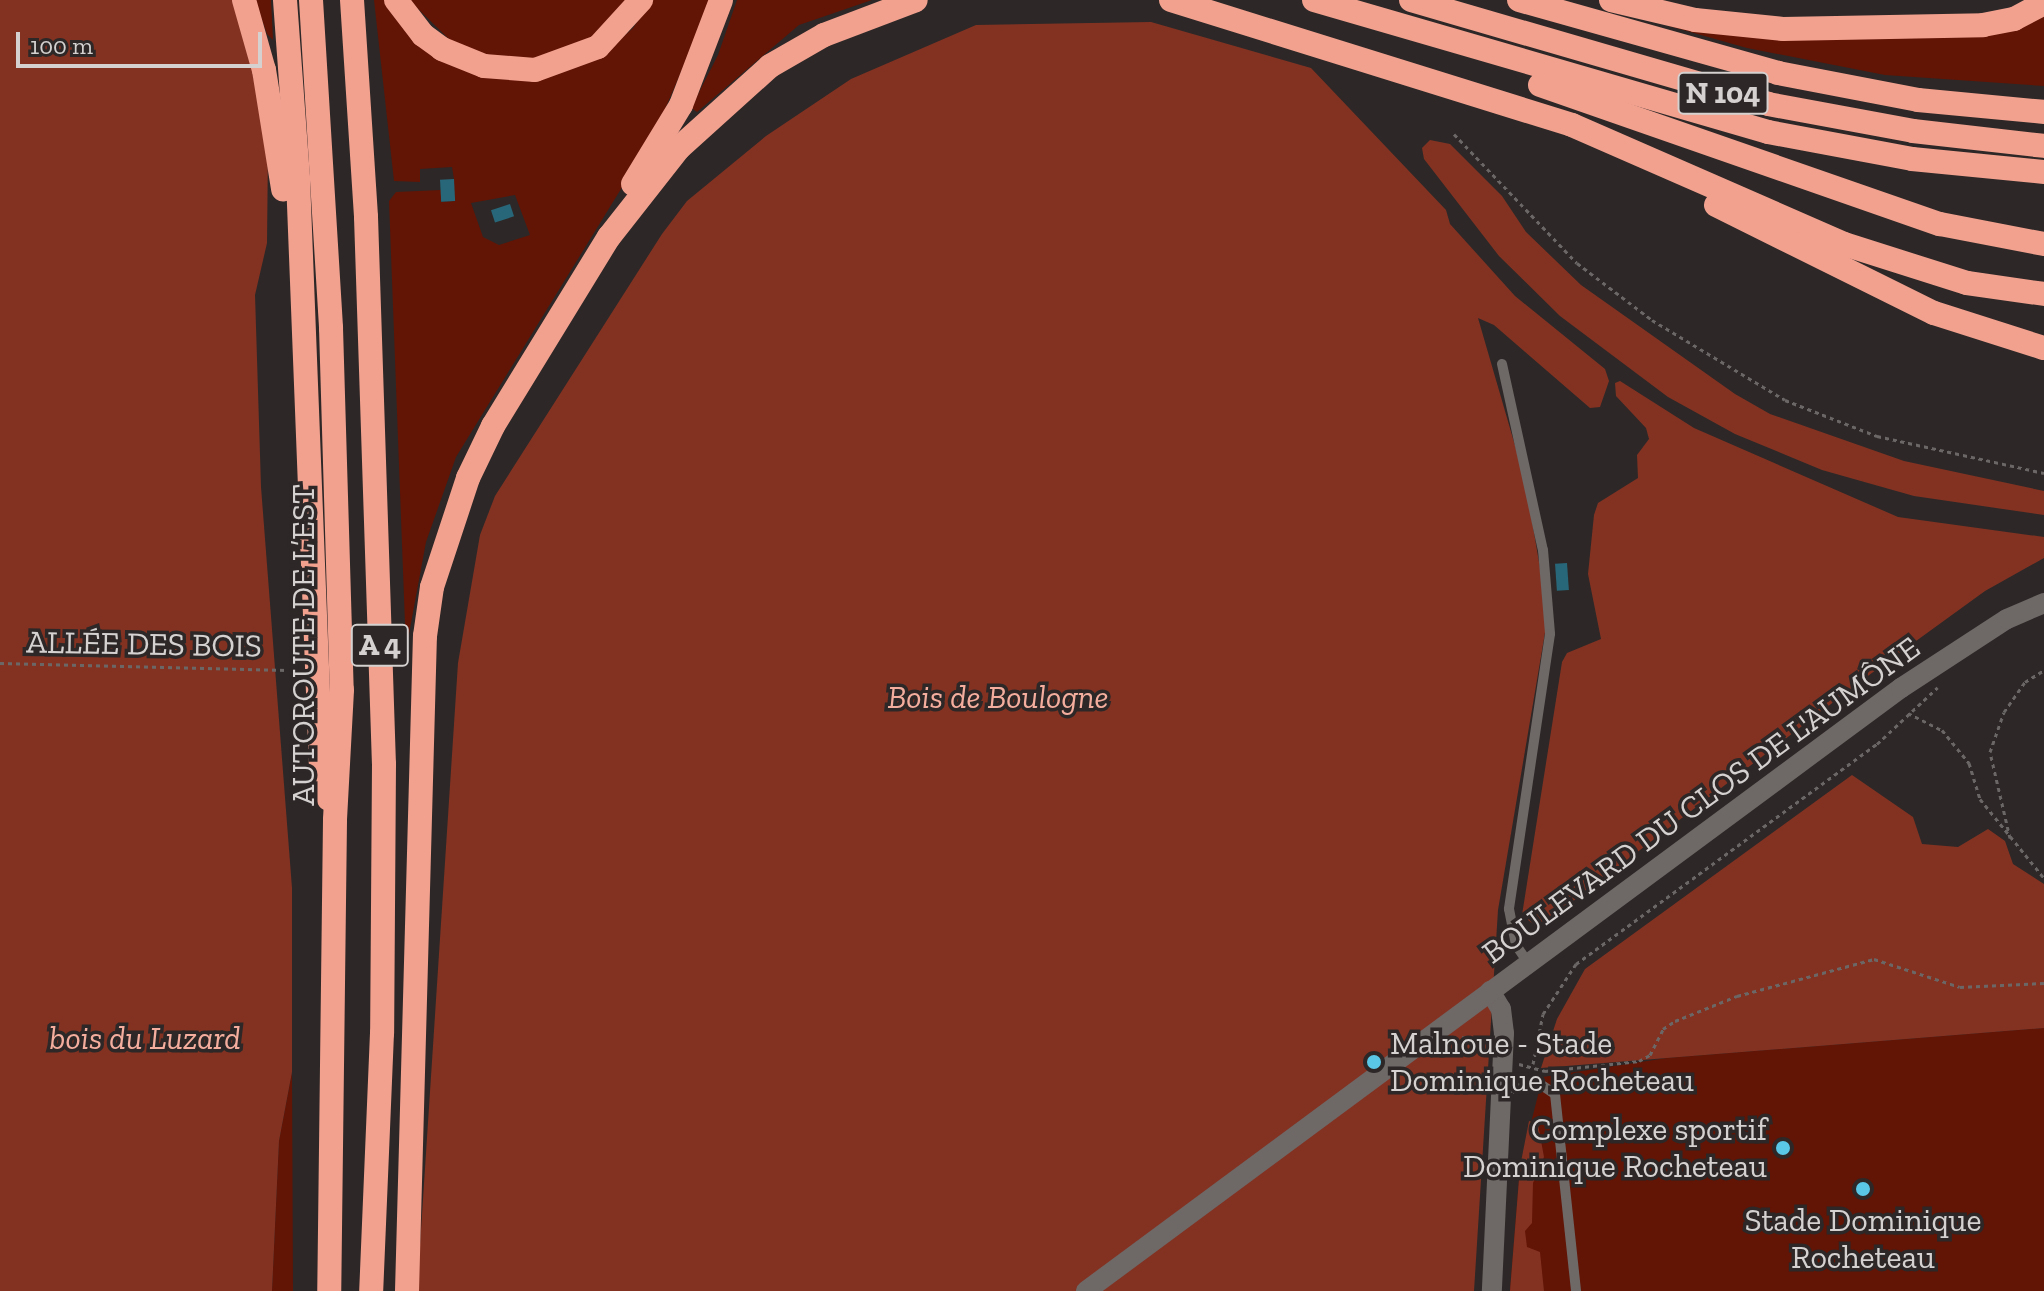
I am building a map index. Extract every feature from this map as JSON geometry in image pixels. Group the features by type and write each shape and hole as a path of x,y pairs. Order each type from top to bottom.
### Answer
{"highway":[{"path":"244,0 271,104 290,287 303,318"},
{"path":"285,0 303,318 321,770 335,820"},
{"name":"AUTOROUTE DE L’EST","path":"311,0 342,690 335,820 329,1291"},
{"name":"A 4","path":"352,0 366,217 384,764 382,1033 371,1291"},
{"path":"396,0 423,35 452,54 484,66 535,70 598,47 641,0"},
{"path":"609,237 619,206 696,73 721,0"},
{"path":"407,1291 419,983 423,698 432,587 462,492 493,426 609,237 679,148 741,87 824,35 916,0"},
{"path":"1171,0 1559,121 1844,244 1967,283 2044,294"},
{"name":"N 104","path":"1314,0 1487,53 1823,144 2044,172"},
{"name":"N 104","path":"1411,0 1768,104 1899,129 2044,146"},
{"path":"1519,0 1778,73 1918,100 2044,112"},
{"path":"1611,0 1695,20 1783,29 1983,25 2014,19 2044,3"},
{"path":"1487,53 1520,78 1898,210 1990,238 2044,244"},
{"path":"1662,163 1682,188 1832,264 1934,313 2044,348"}],"main road":[{"name":"BOULEVARD DU CLOS DE L'AUMÔNE","path":"1492,1291 1504,1020 1490,991 1901,688 2007,619 2044,603"},
{"path":"1086,1291 1490,991"}],"lane":[{"path":"1502,364 1543,550 1550,634 1509,909 1516,945 1529,964"},
{"path":"1502,1090 1543,1086 1555,1094 1576,1291"}],"path":[{"path":"1454,134 1577,263 1652,320 1785,400 1877,436 2044,473"},
{"name":"ALLÉE DES BOIS","path":"0,663 288,670"},
{"path":"2012,842 1990,752 2004,712 2025,682 2044,670"},
{"path":"1944,683 1877,744 1576,964 1543,1014 1533,1064 1545,1071 1639,1061 1650,1055 1663,1029 1675,1021 1737,996 1874,959 1960,987 2044,983"},
{"path":"1908,713 1942,730 1969,763 1980,799 2044,878"}],"shaded area":[{"path":"255,0 271,0 273,40 267,34"},
{"path":"374,0 388,0 413,35 548,77 602,56 633,28 652,0 712,0 653,137 456,457 426,542 406,650 389,201 396,192 441,190 441,202 454,201 454,179 452,167 420,169 420,182 394,181","holes":["515,195 530,235 499,245 483,237 471,203"]},
{"path":"409,0 629,0 588,42 539,59 494,58 454,44"},
{"path":"737,0 872,0 799,25 697,112 691,108 718,55"},
{"path":"2044,12 2044,86 1885,75 1747,48 1669,26"},
{"name":"Complexe sportif Dominique Rocheteau","path":"2044,1028 2044,1291 1510,1291 1520,1167 1538,1095 1536,1078 1667,1058"},
{"path":"292,1072 293,1291 272,1291 279,1141"}],"green space":[{"name":"bois du Luzard","path":"0,0 232,0 248,50 268,150 267,243 255,295 261,487 292,888 292,1072 279,1141 272,1291 0,1291"},
{"name":"Bois de Boulogne","path":"1151,22 1311,68 1446,210 1450,224 1515,296 1605,369 1609,381 1600,407 1590,408 1494,325 1478,318 1525,480 1548,615 1498,910 1474,1291 417,1291 458,663 480,535 495,496 662,234 687,201 766,136 851,79 976,25"},
{"path":"1430,140 1450,144 1502,196 1526,232 1581,285 1735,394 1770,414 1904,461 2044,491 2044,515 1914,496 1822,470 1735,434 1668,397 1560,316 1499,256 1424,159 1422,148"},
{"path":"1620,381 1694,428 1898,517 2044,537 2044,558 1985,591 1865,678 1538,928 1522,915 1562,662 1567,653 1601,639 1588,574 1594,515 1598,503 1638,478 1637,455 1649,439 1646,428 1616,396 1615,383"},
{"path":"1852,775 1913,817 1922,844 1958,847 1988,829 2005,841 2013,864 2044,884 2044,1028 1541,1068 1557,1019 1585,969"},
{"path":"1529,1121 1538,1124 1544,1157 1533,1183 1532,1223 1525,1231 1527,1247 1540,1252 1544,1291 1510,1291 1520,1167"}],"building":[{"path":"454,179 455,201 441,202 440,180"},
{"path":"510,204 514,216 495,223 491,210"},
{"path":"1567,563 1569,590 1557,591 1555,564"}],"place":[{"name":"Malnoue - Stade Dominique Rocheteau","path":"1374,1062"},
{"name":"Complexe sportif Dominique Rocheteau","path":"1783,1148"},
{"name":"Stade Dominique Rocheteau","path":"1863,1189"}]}
